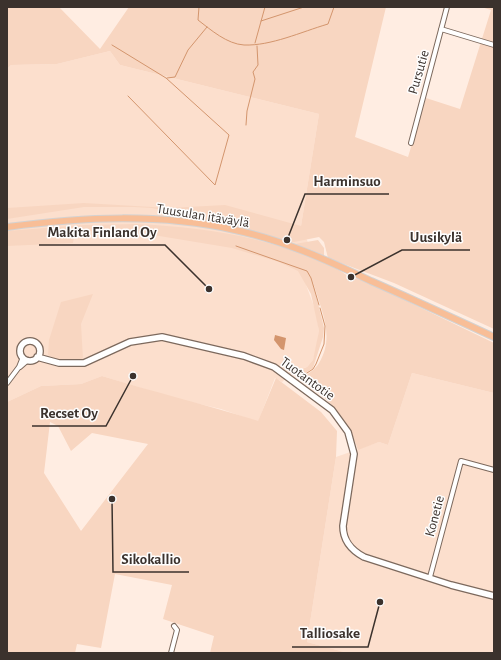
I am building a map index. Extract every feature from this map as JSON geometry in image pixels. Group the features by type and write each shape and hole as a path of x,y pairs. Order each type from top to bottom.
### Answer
{"main road":[{"name":"Tuusulan itäväylä","path":"7,227 66,220 122,218 179,222 234,230 286,245 323,259 494,337"}],"street":[{"name":"Pursutie","path":"411,143 447,7"},
{"path":"441,30 494,45"},
{"name":"Tuotantotie","path":"37,357 70,364 84,363 130,342 162,337 244,356 274,367 332,410 348,432 354,454 343,526 344,538 349,546 355,552 364,557 451,585 494,596"},
{"path":"19,367 23,356 21,347 28,341 36,343 40,351 48,360"},
{"path":"7,383 19,367 28,360 37,357 40,351"},
{"path":"23,356 28,360"},
{"name":"Konetie","path":"430,577 461,461 494,470"},
{"path":"171,653 177,630 174,626"}],"shaded area":[{"path":"7,7 59,7 100,49 129,7 386,7 355,137 408,157 426,98 460,109 491,10 481,7 494,7 494,329 394,283 328,258 324,242 319,237 294,242 285,241 240,228 152,208 84,207 7,219 7,208 84,203 169,208 225,205 301,226 319,114 120,65 110,51 57,64 11,65 7,69"},
{"path":"110,51 120,65 319,114 301,226 315,259 305,282 316,312 319,331 318,343 313,360 307,367 294,371 282,382 275,378 258,422 221,409 174,398 102,376 81,384 41,386 7,402 7,69 11,65 57,64"},
{"path":"136,224 182,227 251,238 295,251 334,267 353,279 363,280 494,343 494,393 412,373 388,445 379,442 358,450 354,438 343,418 329,402 303,378 319,363 324,353 326,342 325,321 312,279 324,328 323,337 313,368 301,376 291,373 307,367 313,360 319,331 311,294 298,271 279,262 232,248 135,232 75,231 73,243 7,246 7,231 84,225"},
{"path":"318,240 324,248 324,256 295,244"},
{"path":"93,294 81,324 83,359 56,359 48,355 49,340 61,302"},
{"path":"275,335 286,338 284,350 281,349 274,340"},
{"path":"412,373 494,393 494,653 348,653 307,642 336,457 379,442 388,445"},
{"path":"102,376 258,421 276,378 321,412 337,431 336,457 307,642 348,653 210,653 214,636 163,619 172,585 115,574 101,648 77,644 75,653 7,653 7,402 41,386 81,384","holes":["50,422 58,426 71,451 92,433 148,444 81,531 44,473"]}],"waterway":[{"path":"199,7 198,20 225,39 244,45 254,45 275,41 328,24 334,7"},
{"path":"255,43 265,7"},
{"path":"261,21 304,7"},
{"path":"167,78 175,77 188,50 207,27"},
{"path":"112,45 166,78 229,135 215,185 128,96"},
{"path":"246,125 247,111 255,79 253,72 258,65 257,46"},
{"path":"236,246 307,271 311,278 319,305"},
{"path":"301,377 313,369 324,344 325,326 320,308"}],"place":[{"name":"Harminsuo","path":"287,240"},
{"name":"Uusikylä","path":"351,277"},
{"name":"Makita Finland Oy","path":"209,289"},
{"name":"Recset Oy","path":"133,376"},
{"name":"Sikokallio","path":"112,499"},
{"name":"Talliosake","path":"380,602"}]}
